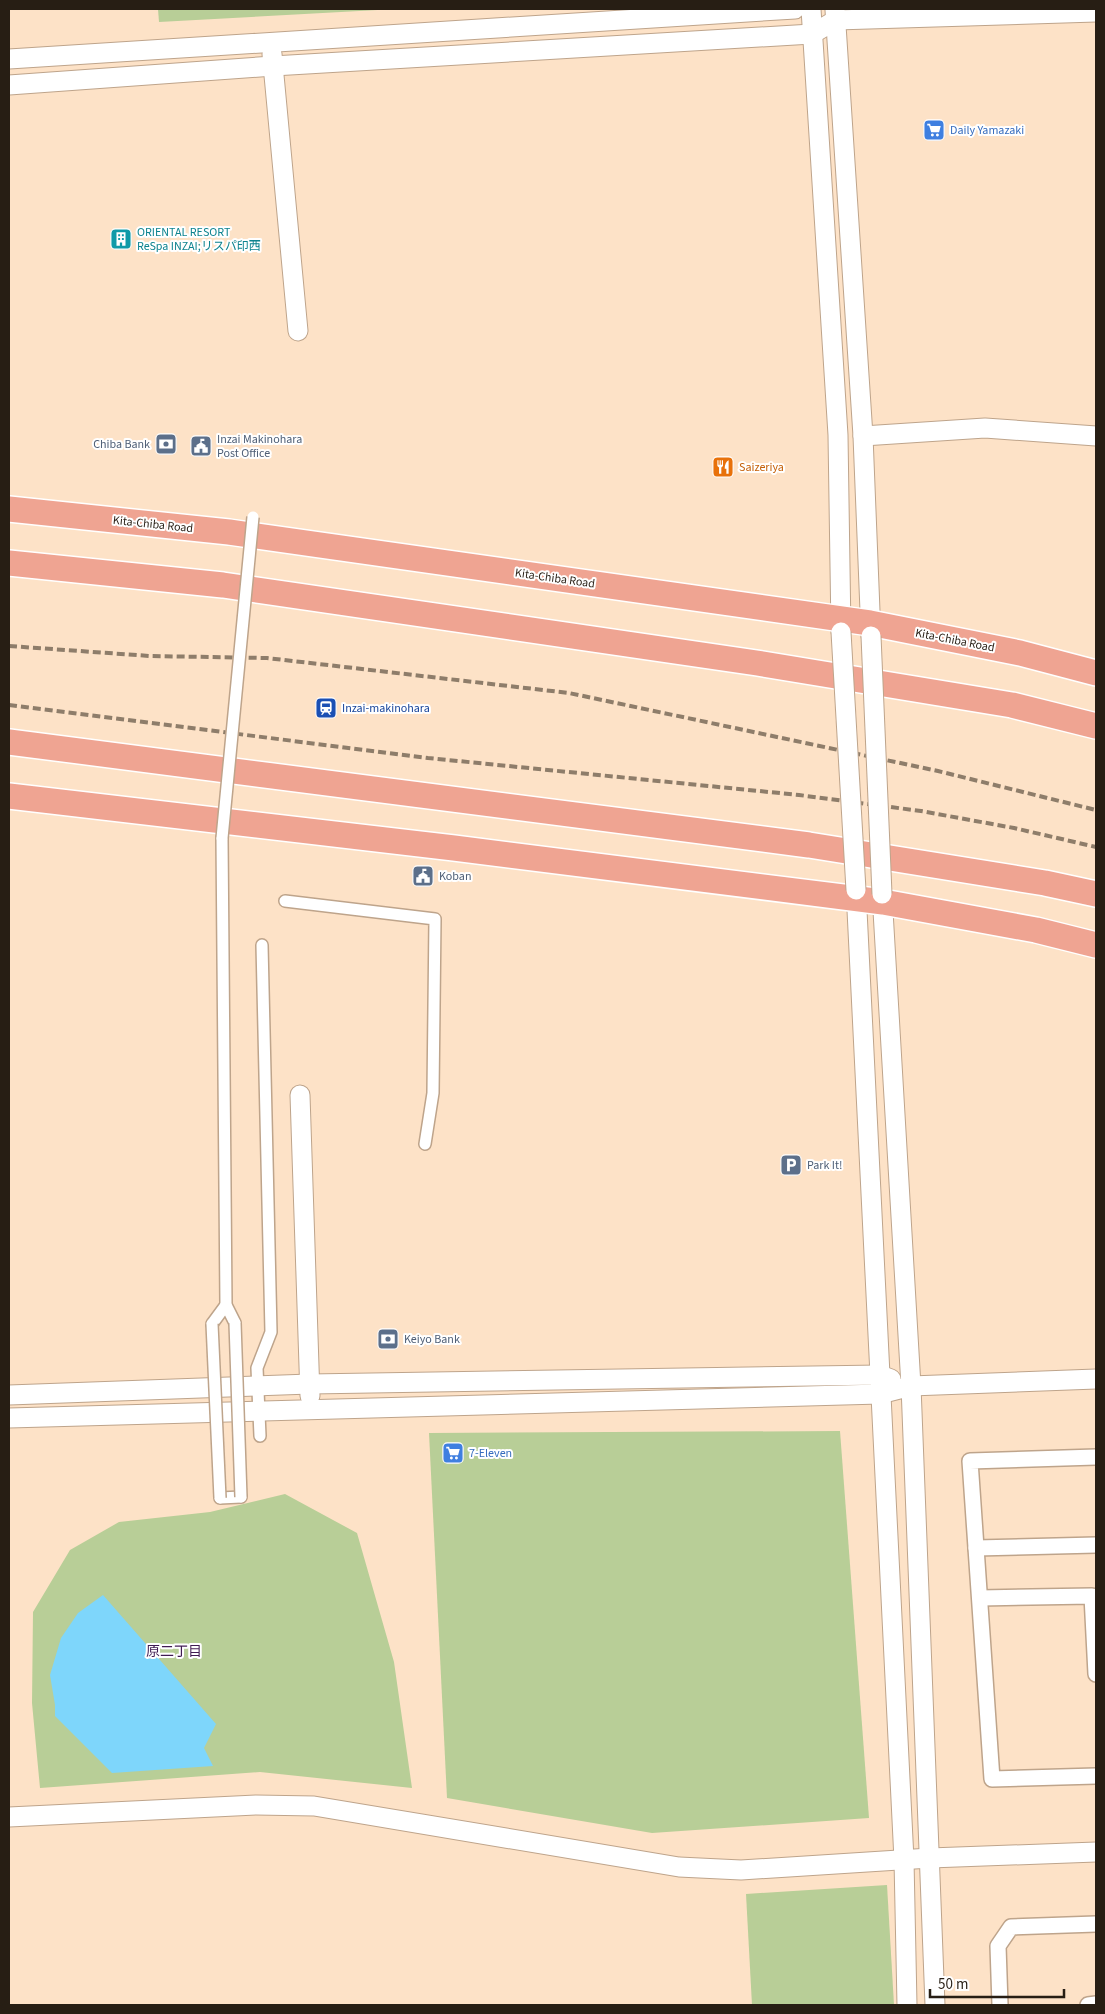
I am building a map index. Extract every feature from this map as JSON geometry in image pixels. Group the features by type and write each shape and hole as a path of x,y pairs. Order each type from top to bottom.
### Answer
{"highway":[{"name":"Kita-Chiba Road","path":"14,510 229,532 1020,653 1096,673"},
{"path":"9,563 223,585 757,663 1012,705 1096,726"},
{"path":"9,742 808,844 1045,883 1096,894"},
{"path":"9,796 882,898 1036,930 1096,945"}],"street":[{"path":"9,59 795,9"},
{"path":"907,2005 904,1860 841,626 838,435 812,34 812,9 836,15 1096,12"},
{"path":"9,85 273,66 812,34 836,15"},
{"path":"836,15 863,436 882,898 911,1386 935,2005"},
{"path":"272,41 298,331"},
{"path":"863,436 985,428 1096,436"},
{"path":"226,1305 212,1324 220,1498 241,1497 235,1323 226,1305 222,838 253,517"},
{"path":"285,901 435,918 433,1093 425,1144"},
{"path":"260,1436 257,1368 271,1332 262,945"},
{"path":"300,1095 310,1410"},
{"path":"9,1395 310,1384 880,1375 911,1386"},
{"path":"9,1418 880,1394 911,1386 1096,1379"},
{"path":"1096,1457 970,1461 992,1779 1096,1776"},
{"path":"976,1548 1096,1545"},
{"path":"980,1598 1092,1596 1096,1674"},
{"path":"9,1817 256,1805 314,1806 679,1867 741,1870 930,1858 1096,1852"},
{"path":"1000,2005 998,1946 1011,1927 1096,1924"},
{"path":"1088,2005 1096,2004"}],"green space":[{"path":"158,9 396,9 159,22"},
{"path":"840,1431 869,1818 652,1833 447,1798 429,1433"},
{"path":"285,1494 357,1533 394,1662 412,1788 260,1772 40,1788 32,1703 33,1612 70,1550 119,1522 210,1512"},
{"path":"887,1885 894,2005 752,2005 746,1894"}],"water":[{"path":"103,1595 216,1724 204,1748 213,1766 112,1773 55,1716 50,1675 61,1638 78,1613"}],"railway":[{"path":"9,646 150,656 267,658 569,693 938,771 1096,810"},
{"path":"9,705 428,758 799,795 921,811 1014,828 1096,847"}],"place":[{"name":"Daily Yamazaki","path":"934,130"},
{"name":"ORIENTAL RESORT ReSpa INZAI;リスパ印西","path":"121,239"},
{"name":"Chiba Bank","path":"166,444"},
{"name":"Inzai Makinohara Post Office","path":"201,446"},
{"name":"Saizeriya","path":"723,467"},
{"name":"Inzai-makinohara","path":"326,708"},
{"name":"Koban","path":"423,876"},
{"name":"Park It!","path":"791,1165"},
{"name":"Keiyo Bank","path":"388,1339"},
{"name":"7-Eleven","path":"453,1453"}],"district":[{"name":"原二丁目","path":"174,1651"}]}
